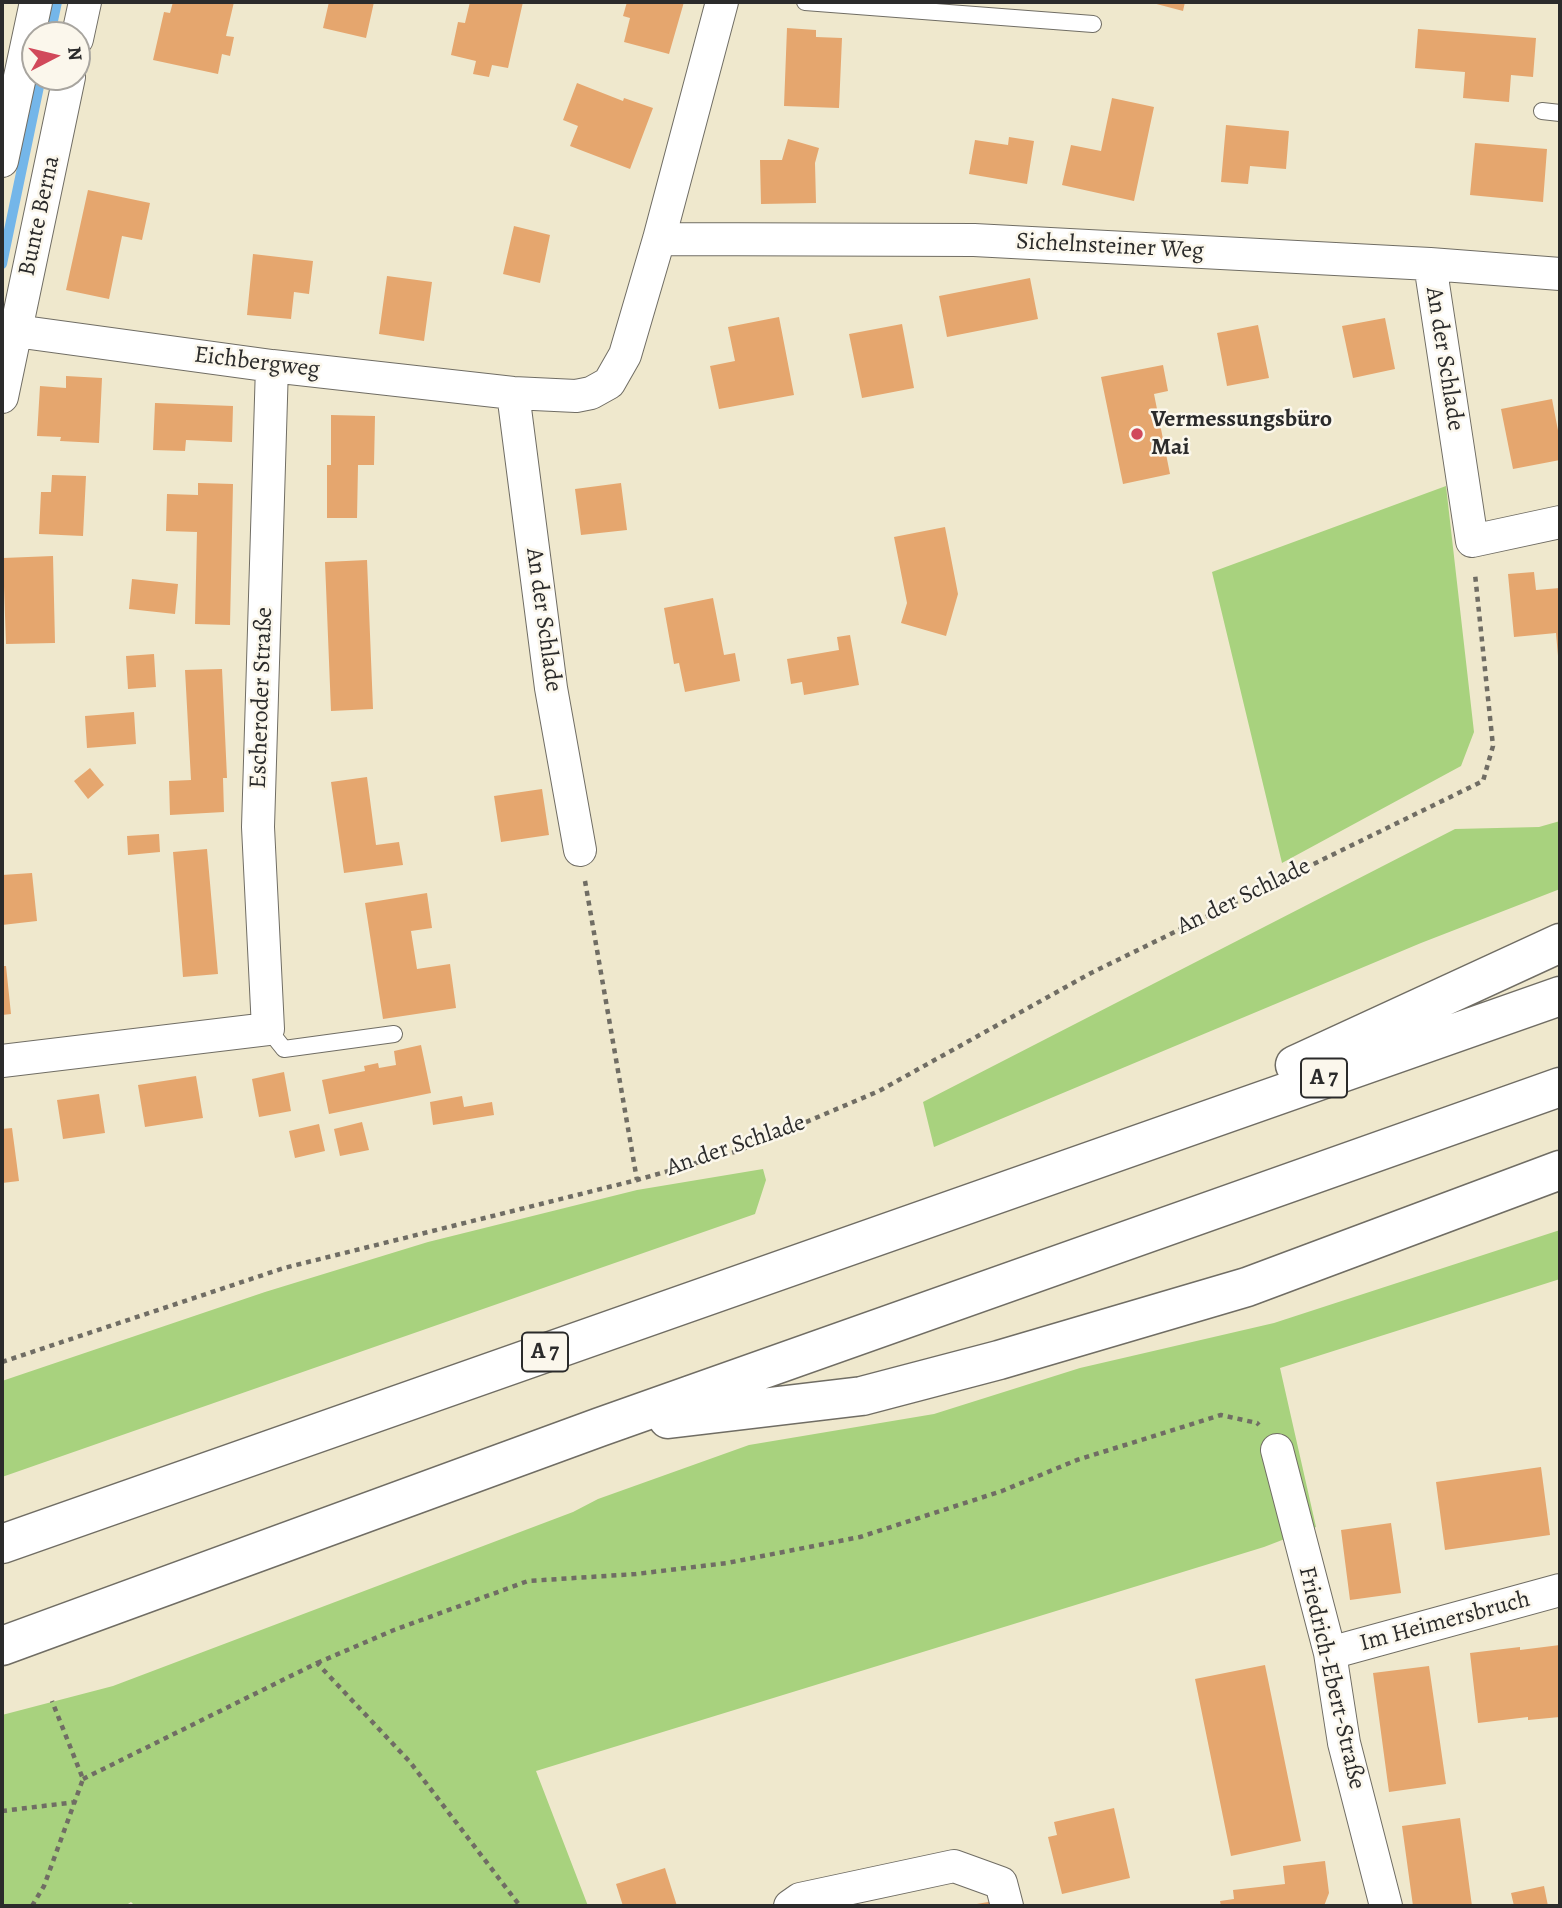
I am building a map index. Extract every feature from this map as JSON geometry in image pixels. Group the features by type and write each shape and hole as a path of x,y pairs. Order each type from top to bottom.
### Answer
{"highway":[{"path":"1088,1160 1560,943"},
{"name":"A 7","path":"2,1544 1560,996"},
{"path":"2,1646 600,1427 1560,1087"},
{"path":"600,1427 862,1396 999,1360 1247,1287 1560,1170"}],"street":[{"name":"Bunte Berna","path":"2,161 36,2"},
{"path":"81,21 85,2"},
{"path":"513,393 576,396 591,393 609,383 625,355 722,2"},
{"name":"Bunte Berna","path":"2,397 7,330 66,91"},
{"name":"Sichelnsteiner Weg","path":"659,239 974,240 1430,264 1560,274"},
{"name":"An der Schlade","path":"1430,264 1472,541"},
{"name":"Eichbergweg","path":"7,330 272,366 513,393"},
{"name":"Escheroder Straße","path":"268,1029 258,827 272,366"},
{"name":"An der Schlade","path":"513,393 551,688 580,850"},
{"path":"1472,541 1560,522"},
{"path":"2,1061 268,1029"},
{"name":"Friedrich-Ebert-Straße","path":"1277,1450 1329,1653 1344,1743 1386,1906"},
{"name":"Im Heimersbruch","path":"1329,1653 1560,1590"},
{"path":"790,1906 800,1899 954,1866 1001,1883 1007,1906"}],"lane":[{"path":"805,2 1093,24"},
{"path":"1542,110 1560,113"},
{"path":"268,1029 284,1049 394,1034"}],"path":[{"name":"An der Schlade","path":"580,850 637,1180 738,1151 878,1091 1091,973 1483,781 1493,746 1472,541"},
{"path":"2,1362 284,1268 637,1180"},
{"path":"83,1779 317,1663 394,1630 528,1581 636,1574 727,1563 860,1536 1002,1491 1077,1460 1220,1415 1257,1423 1277,1450"},
{"path":"317,1663 410,1762 520,1906"},
{"path":"32,1906 44,1886 83,1779 52,1701"},
{"path":"2,1811 76,1802"}],"green space":[{"path":"1446,486 1474,732 1461,766 1282,863 1212,572"},
{"path":"1560,821 1560,889 1421,943 934,1147 923,1102 1455,829 1539,827"},
{"path":"763,1169 766,1180 755,1214 2,1477 2,1381 265,1292 428,1242 637,1190"},
{"path":"1560,1230 1560,1279 1280,1368 1316,1527 1264,1547 536,1771 588,1906 135,1906 131,1902 125,1906 2,1906 2,1715 113,1686 573,1512 598,1499 749,1445 934,1414 1080,1368 1274,1323"}],"building":[{"path":"173,2 234,2 226,36 234,37 230,56 222,54 218,74 153,60 164,12 170,13"},
{"path":"329,2 374,2 366,38 323,28"},
{"path":"470,2 523,2 508,68 492,65 489,77 473,74 476,61 451,55 458,22 465,23"},
{"path":"627,2 684,2 669,54 624,42 630,18 623,16"},
{"path":"1149,2 1185,2 1183,11"},
{"path":"787,28 816,30 816,37 842,38 839,108 784,106"},
{"path":"1418,29 1536,38 1533,77 1511,75 1509,102 1463,98 1465,72 1415,68"},
{"path":"577,83 623,101 624,98 653,108 630,169 570,146 578,126 563,120"},
{"path":"1112,98 1154,107 1134,201 1062,185 1071,145 1101,151"},
{"path":"1226,125 1289,131 1286,169 1250,166 1248,184 1221,182"},
{"path":"1009,137 1034,141 1027,184 969,174 975,140 1008,145"},
{"path":"788,139 819,148 815,163 816,203 761,204 760,160 782,160"},
{"path":"1475,143 1547,149 1543,202 1470,195"},
{"path":"88,190 150,203 142,240 122,236 109,299 66,290"},
{"path":"514,226 550,235 540,283 503,274"},
{"path":"253,254 313,261 309,294 294,292 291,319 247,315"},
{"path":"387,276 432,282 424,341 379,334"},
{"path":"1030,278 1038,319 947,337 939,296"},
{"path":"779,317 794,395 719,409 710,366 735,361 728,327"},
{"path":"1385,318 1395,369 1353,378 1342,326"},
{"path":"902,324 914,388 862,398 849,334"},
{"path":"1258,325 1269,378 1227,386 1217,333"},
{"name":"Vermessungsbüro Mai","path":"1163,365 1168,391 1154,394 1170,474 1123,484 1101,377"},
{"path":"66,376 102,378 99,443 60,441 61,437 37,436 40,386 66,388"},
{"path":"1552,399 1560,441 1560,460 1513,469 1501,409"},
{"path":"155,403 233,406 232,442 186,440 185,451 153,450"},
{"path":"331,415 375,416 374,465 358,465 357,518 327,518"},
{"path":"52,475 86,476 83,536 39,534 41,492 51,492"},
{"path":"198,483 233,484 230,625 195,624 197,532 166,531 167,494 198,495"},
{"path":"621,483 627,530 581,535 575,489"},
{"path":"945,527 958,594 946,636 901,623 907,603 894,537"},
{"path":"53,556 55,643 6,644 3,558"},
{"path":"367,560 373,709 331,711 325,562"},
{"path":"1534,572 1536,590 1560,588 1560,656 1556,633 1514,637 1508,574"},
{"path":"132,579 178,584 175,614 129,609"},
{"path":"713,598 724,655 735,653 740,681 685,692 679,663 674,664 664,608"},
{"path":"850,635 859,685 804,695 802,682 791,684 787,659 839,650 837,637"},
{"path":"154,654 156,687 128,689 126,656"},
{"path":"222,669 227,778 223,778 224,812 170,815 169,781 191,780 185,670"},
{"path":"134,712 136,744 87,748 85,716"},
{"path":"90,768 104,785 88,799 74,781"},
{"path":"367,777 376,845 399,842 403,865 344,873 331,782"},
{"path":"542,789 549,835 501,842 494,796"},
{"path":"159,834 160,852 128,855 127,836"},
{"path":"207,849 218,974 183,977 173,852"},
{"path":"32,873 37,921 2,925 2,875"},
{"path":"427,893 432,928 411,931 417,969 450,964 456,1008 383,1019 365,903"},
{"path":"2,966 6,966 11,1014 2,1015"},
{"path":"421,1045 431,1093 329,1114 322,1080 365,1071 364,1066 378,1063 379,1068 396,1065 394,1051"},
{"path":"284,1072 291,1111 259,1117 252,1079"},
{"path":"196,1076 203,1118 145,1127 138,1085"},
{"path":"99,1094 105,1133 63,1139 57,1100"},
{"path":"462,1096 464,1107 492,1102 494,1115 433,1125 430,1102"},
{"path":"362,1122 369,1150 340,1156 334,1129"},
{"path":"319,1124 325,1151 295,1158 289,1131"},
{"path":"12,1128 19,1181 2,1183 2,1129"},
{"path":"1541,1467 1550,1535 1445,1550 1436,1482"},
{"path":"1391,1523 1401,1593 1350,1600 1341,1530"},
{"path":"1560,1645 1560,1717 1528,1720 1528,1717 1478,1723 1470,1653"},
{"path":"1265,1665 1301,1841 1231,1856 1195,1679"},
{"path":"1429,1666 1446,1784 1389,1792 1373,1673"},
{"path":"1114,1808 1130,1878 1062,1894 1048,1837 1057,1835 1054,1822"},
{"path":"1460,1818 1472,1906 1413,1906 1402,1826"},
{"path":"1325,1861 1329,1893 1324,1906 1221,1906 1220,1901 1234,1899 1233,1890 1285,1884 1283,1866"},
{"path":"665,1868 677,1906 623,1906 616,1884"},
{"path":"1544,1886 1548,1906 1514,1906 1511,1893"},
{"path":"994,1901 995,1906 971,1906 971,1905"}],"waterway":[{"path":"53,21 57,2"},
{"path":"2,264 38,91"}],"place":[{"name":"Vermessungsbüro Mai","path":"1137,434"}]}
